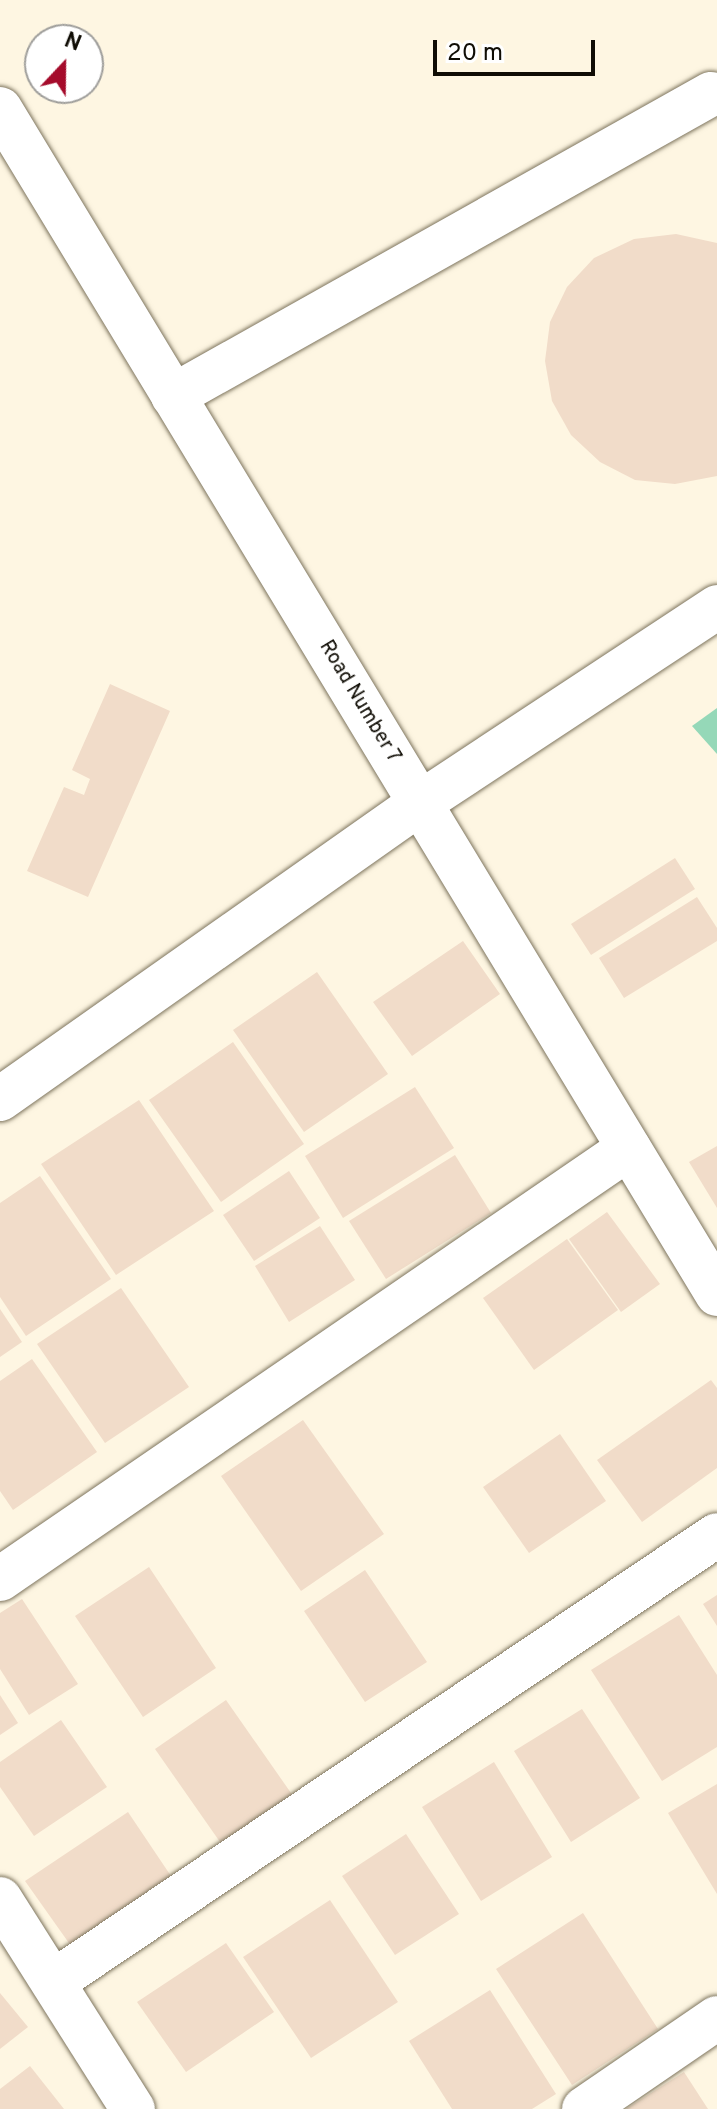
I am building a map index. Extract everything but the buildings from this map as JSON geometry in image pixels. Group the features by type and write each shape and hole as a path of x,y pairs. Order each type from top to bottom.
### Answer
{"street":[{"path":"173,396 711,94"},
{"name":"Road Number 7","path":"0,109 717,1294"},
{"path":"0,1099 420,803 717,607"},
{"path":"0,1579 629,1148"},
{"path":"53,1982 717,1535"},
{"path":"0,1899 133,2109"},
{"path":"584,2109 717,2018"}],"green space":[{"path":"717,708 717,754 692,726"}]}
